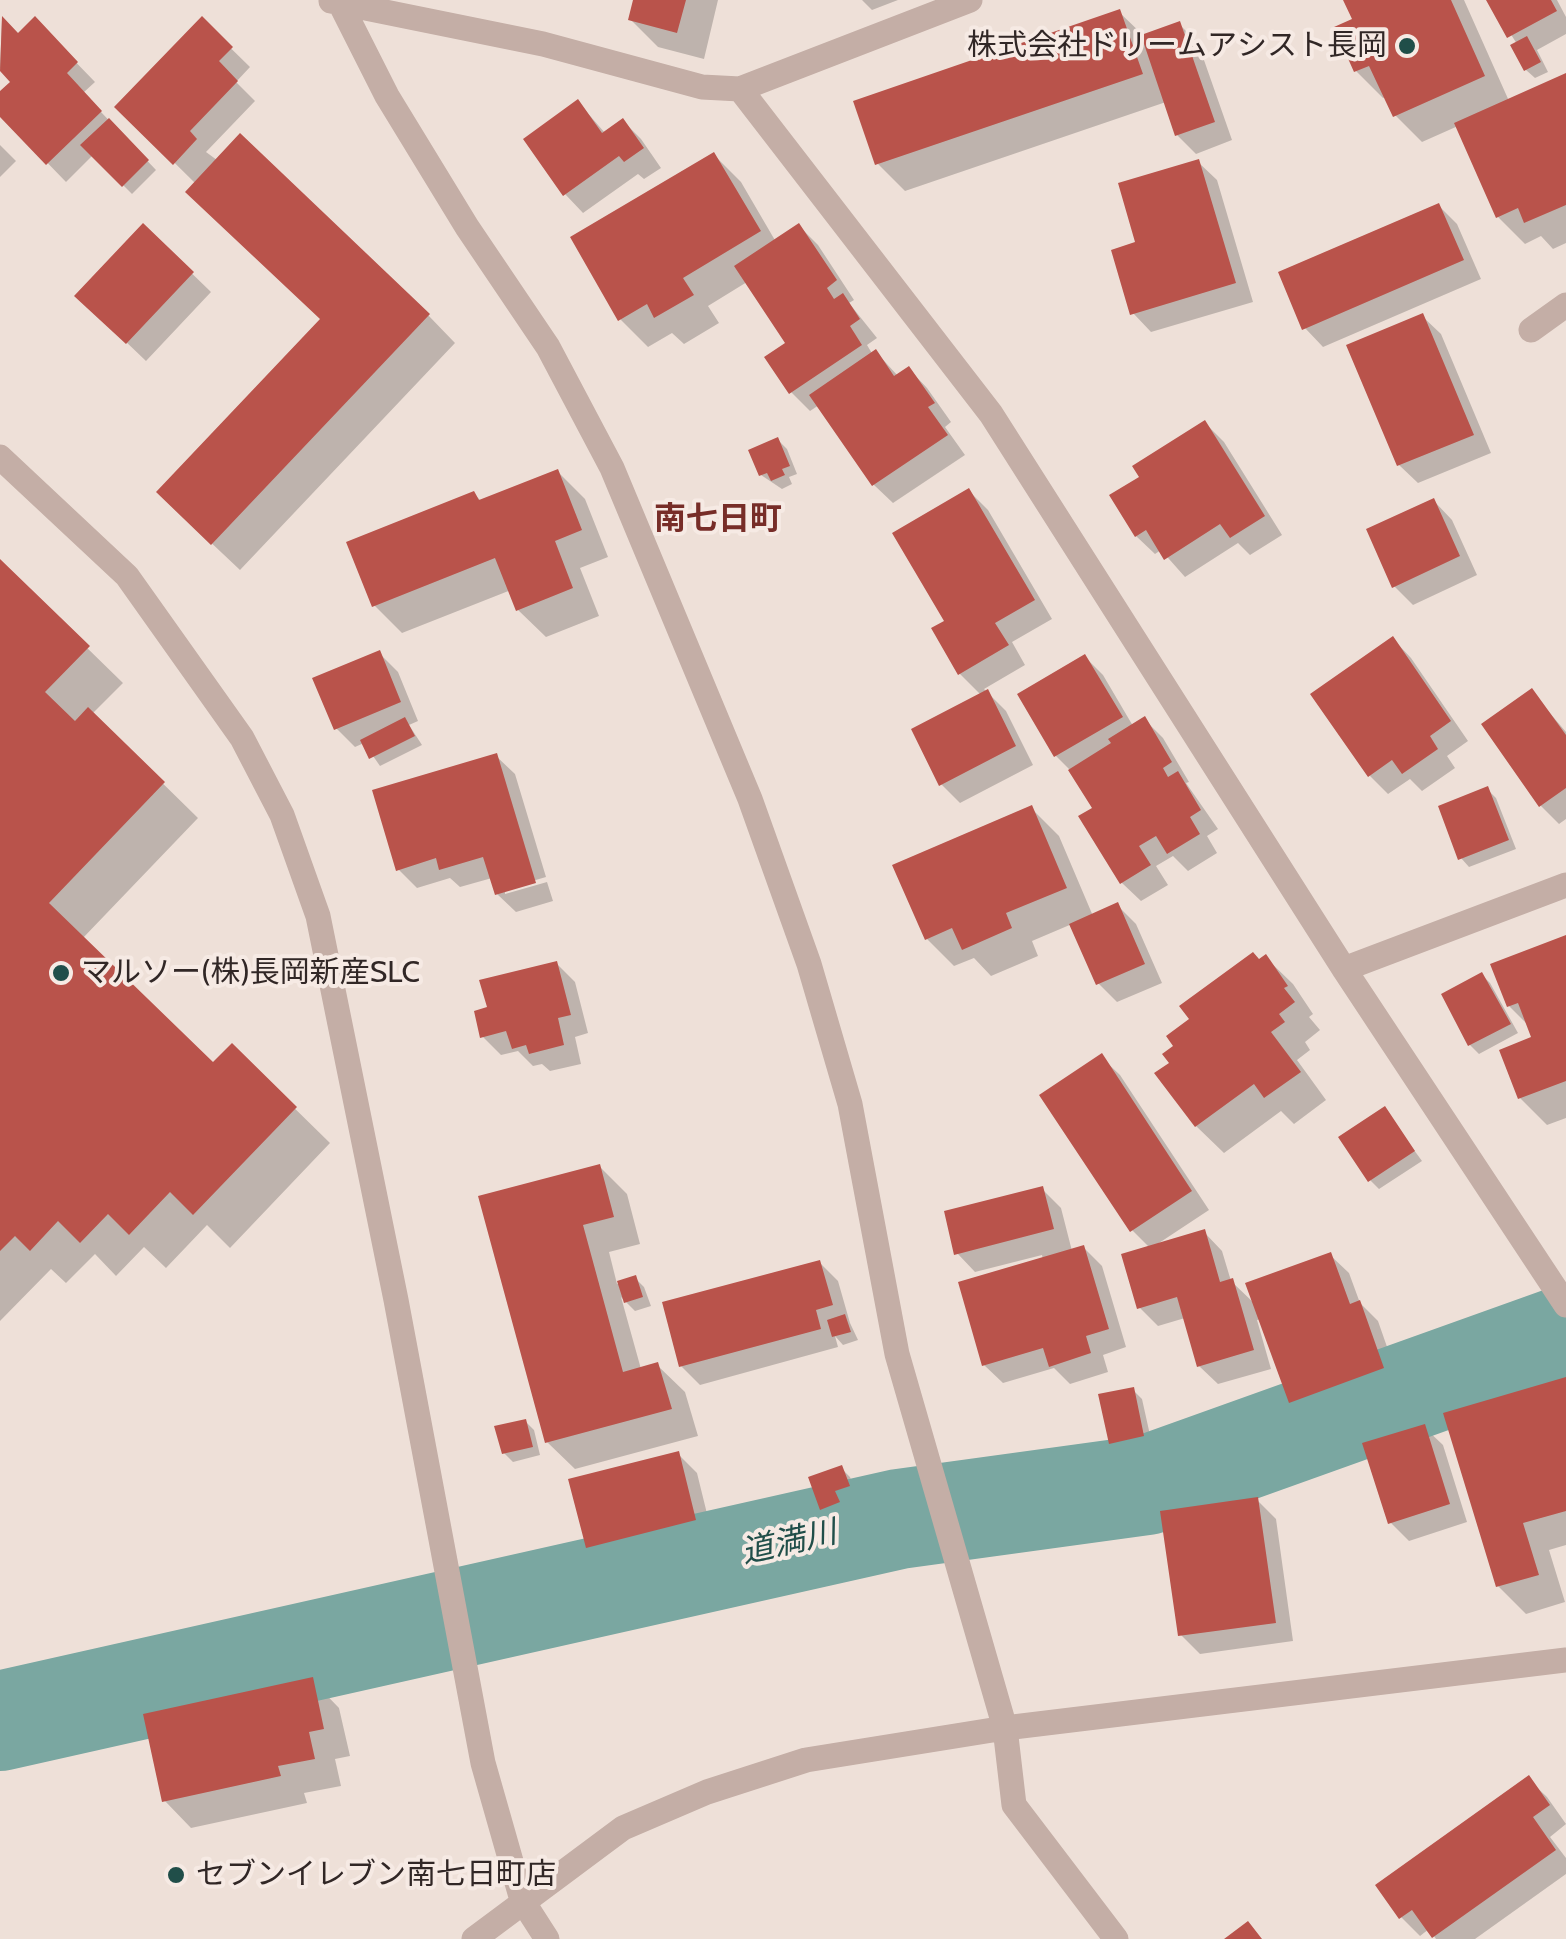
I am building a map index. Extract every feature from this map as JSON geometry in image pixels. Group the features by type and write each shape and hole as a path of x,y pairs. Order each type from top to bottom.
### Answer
{"street":[{"path":"333,1 544,44 702,87 740,89 970,0"},
{"path":"333,1 467,227 548,347 612,468 750,799 809,964 850,1104 897,1354 1004,1728 1014,1804 1116,1939"},
{"path":"740,89 990,414 1344,969 1566,1305"},
{"path":"1530,330 1566,305"},
{"path":"0,457 128,576 242,738 282,815 312,899 396,1300 483,1763 522,1900 547,1939"},
{"path":"1344,969 1566,885"},
{"path":"474,1939 623,1828 706,1792 806,1760 1004,1728 1566,1660"}],"building":[{"path":"633,0 686,0 677,33 628,20"},
{"name":"株式会社ドリームアシスト長岡","path":"1343,0 1451,0 1485,76 1393,117 1369,66 1354,72 1334,27 1352,19"},
{"path":"1486,0 1551,0 1557,11 1507,38"},
{"path":"1120,9 1143,74 875,165 853,101"},
{"path":"2,16 18,33 35,16 78,62 67,73 102,111 46,165 0,117 0,91 10,82 0,71"},
{"path":"202,16 233,47 219,61 238,81 190,131 197,139 173,165 114,107"},
{"path":"1180,21 1215,122 1175,136 1141,35"},
{"path":"1527,36 1541,62 1524,71 1510,45"},
{"path":"1566,73 1566,205 1524,223 1518,208 1496,218 1454,123"},
{"path":"578,99 602,133 623,118 644,148 624,162 619,156 563,196 523,139"},
{"path":"109,118 149,160 122,187 80,145"},
{"path":"240,133 430,314 211,545 156,492 320,319 185,192"},
{"path":"714,152 761,231 683,278 694,295 654,318 647,304 618,321 570,237"},
{"path":"1199,159 1236,283 1130,315 1111,250 1135,242 1118,183"},
{"path":"1439,203 1464,260 1302,330 1278,272"},
{"path":"143,223 194,272 126,344 74,296"},
{"path":"799,223 837,280 827,288 834,299 843,293 860,319 850,326 862,345 789,394 764,357 785,343 734,266"},
{"path":"1423,313 1474,435 1397,466 1346,345"},
{"path":"876,349 894,376 909,366 935,403 928,407 948,435 872,486 809,395"},
{"path":"1205,420 1265,516 1230,538 1220,524 1164,560 1146,530 1135,537 1109,495 1139,477 1132,466"},
{"path":"778,437 790,466 782,469 785,475 771,481 767,473 759,476 748,450"},
{"path":"558,469 582,530 555,541 573,588 516,611 495,558 372,607 346,542 474,491 479,500"},
{"path":"969,488 1035,600 995,623 1009,645 958,675 931,628 944,621 892,533"},
{"path":"1434,498 1460,556 1392,588 1366,529"},
{"name":"マルソー(株)長岡新産SLC","path":"0,559 90,646 45,692 75,721 88,707 165,782 49,903 213,1062 232,1043 297,1107 193,1215 170,1192 129,1235 108,1214 80,1243 58,1221 30,1251 15,1236 0,1251"},
{"path":"1393,636 1451,721 1430,736 1438,749 1402,774 1392,760 1368,777 1310,694"},
{"path":"380,650 401,702 334,730 312,678"},
{"path":"1085,654 1123,717 1054,757 1017,694"},
{"path":"1532,688 1566,735 1566,788 1539,807 1481,724"},
{"path":"988,689 1016,746 939,786 911,729"},
{"path":"1145,716 1172,762 1163,768 1168,777 1178,771 1201,810 1190,817 1200,834 1167,854 1156,836 1139,846 1151,865 1120,884 1078,816 1092,808 1068,770"},
{"path":"405,717 415,736 369,759 360,740"},
{"path":"497,753 536,883 495,895 483,857 439,870 436,858 396,871 372,790"},
{"path":"1488,786 1509,840 1458,860 1438,806"},
{"path":"1032,805 1067,888 1006,913 1012,928 962,950 952,928 925,940 892,865"},
{"path":"1118,902 1145,964 1096,985 1069,924"},
{"path":"1566,935 1566,1081 1518,1099 1499,1050 1531,1037 1518,1003 1507,1007 1490,964"},
{"path":"1253,952 1259,959 1266,954 1295,1002 1279,1014 1285,1022 1271,1032 1301,1072 1264,1098 1254,1084 1195,1127 1154,1073 1169,1063 1162,1054 1173,1046 1166,1036 1189,1019 1179,1006"},
{"path":"557,961 571,1015 558,1018 564,1045 529,1054 526,1045 512,1049 506,1031 480,1038 474,1011 487,1007 479,980"},
{"path":"1482,972 1511,1024 1468,1046 1441,994"},
{"path":"1102,1053 1192,1191 1130,1232 1039,1095"},
{"path":"1385,1106 1415,1151 1368,1182 1338,1137"},
{"path":"600,1164 614,1217 583,1225 623,1372 658,1362 672,1409 545,1443 478,1196"},
{"path":"1043,1186 1054,1229 954,1255 944,1211"},
{"path":"1205,1229 1220,1282 1233,1278 1254,1350 1197,1367 1177,1297 1137,1309 1121,1254"},
{"path":"1084,1245 1109,1329 1086,1336 1091,1353 1049,1367 1043,1348 982,1366 958,1282"},
{"path":"1331,1252 1350,1304 1360,1300 1384,1368 1289,1403 1245,1283"},
{"path":"820,1260 833,1305 816,1310 821,1329 679,1367 662,1302"},
{"path":"636,1275 643,1297 624,1303 617,1281"},
{"path":"845,1314 851,1332 832,1337 827,1320"},
{"path":"1566,1377 1566,1511 1523,1523 1539,1575 1496,1587 1443,1413"},
{"path":"1134,1387 1144,1436 1109,1444 1098,1394"},
{"path":"526,1419 533,1447 502,1454 494,1426"},
{"path":"1425,1424 1450,1504 1388,1524 1362,1443"},
{"path":"679,1451 696,1520 586,1548 568,1479"},
{"path":"842,1465 850,1486 835,1491 840,1502 820,1510 808,1477"},
{"path":"1258,1497 1276,1623 1178,1636 1160,1511"},
{"path":"313,1677 324,1729 309,1732 315,1759 278,1766 281,1776 162,1802 143,1714"},
{"path":"1529,1775 1550,1805 1533,1817 1556,1850 1432,1938 1412,1910 1399,1919 1375,1885"},
{"path":"1248,1921 1262,1939 1224,1939"}],"waterway":[{"name":"道満川","path":"0,1721 899,1519 1147,1485 1566,1335"}],"place":[{"name":"株式会社ドリームアシスト長岡","path":"1407,46"},
{"name":"マルソー(株)長岡新産SLC","path":"61,973"},
{"name":"セブンイレブン南七日町店","path":"176,1875"}],"district":[{"name":"南七日町","path":"718,520"}]}
